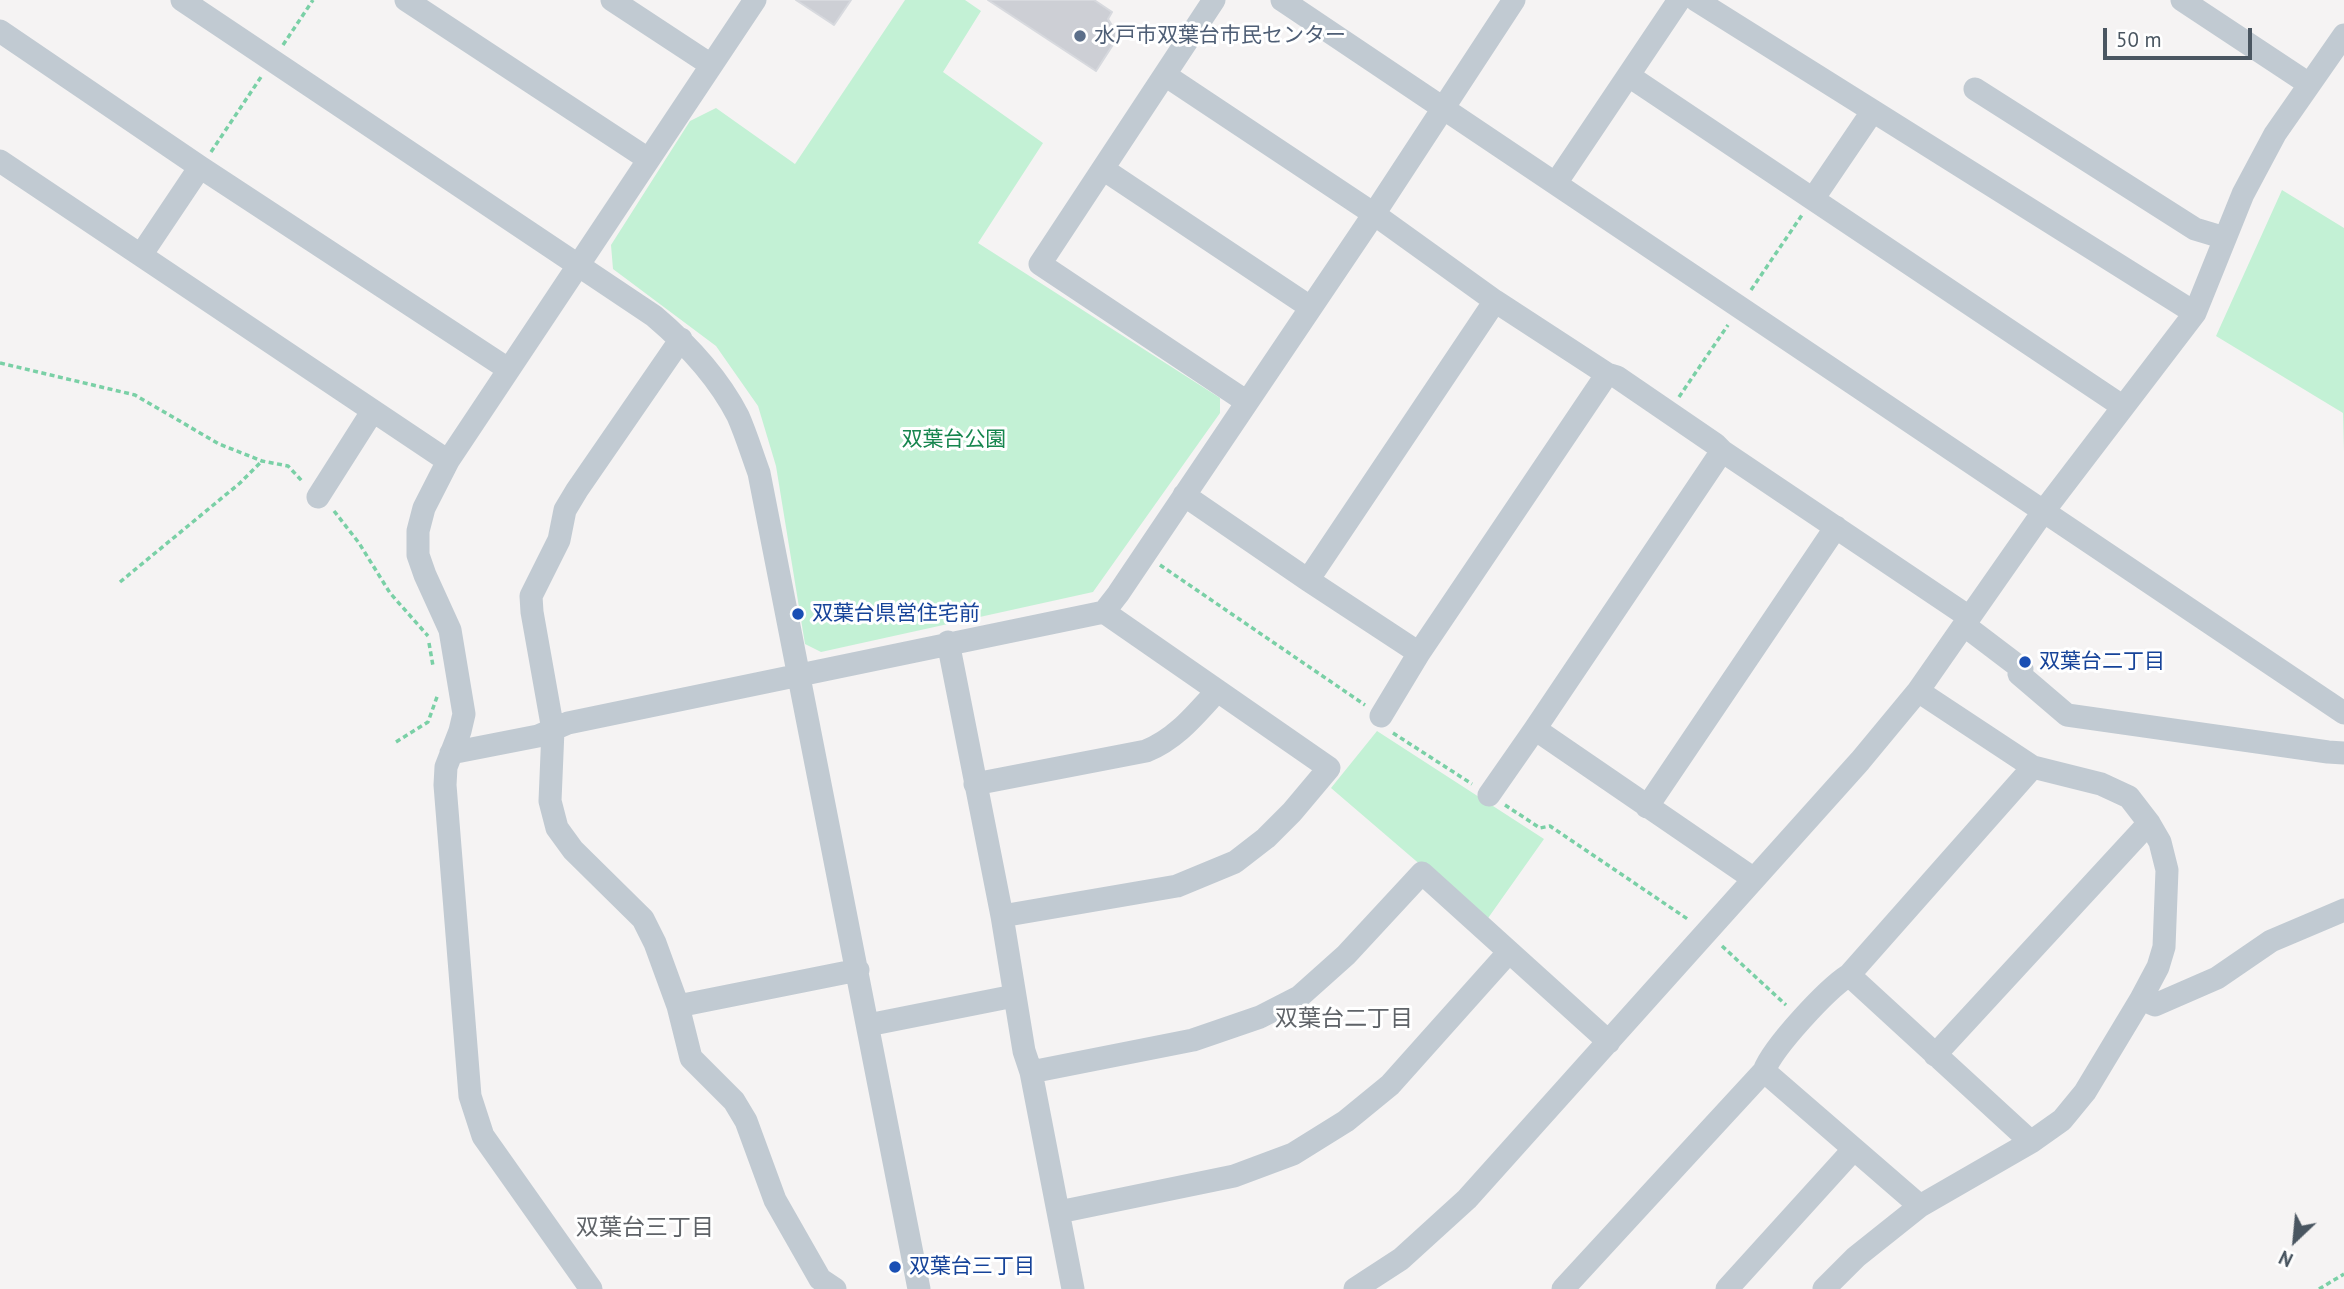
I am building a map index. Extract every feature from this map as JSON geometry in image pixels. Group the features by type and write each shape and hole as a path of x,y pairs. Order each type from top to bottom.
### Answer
{"street":[{"path":"182,0 654,316 681,338 708,372 737,416 759,473 919,1289"},
{"path":"406,0 648,159"},
{"path":"612,0 712,65"},
{"path":"591,1289 483,1136 470,1096 445,785 446,767 464,714 450,630 418,555 418,531 424,508 448,461 755,0"},
{"path":"1214,0 1040,264 1247,402"},
{"path":"1282,0 2344,713"},
{"path":"452,753 538,736 568,723 948,642 1104,612 1374,214 1514,0"},
{"path":"1556,183 1679,0"},
{"path":"1696,0 2195,313"},
{"path":"2182,0 2309,84"},
{"path":"0,31 205,161 508,369"},
{"path":"1355,1289 1401,1259 1467,1199 1860,761 1918,691 2043,512 2195,313 2242,194 2275,134 2344,36"},
{"path":"1165,75 1374,214 1495,301 1669,412 1836,527 1966,621 2022,669 2019,674 2067,715 2344,753"},
{"path":"1629,76 1810,203 2122,406"},
{"path":"1975,89 2195,229 2225,238"},
{"path":"1810,203 1872,112"},
{"path":"0,161 448,461"},
{"path":"141,255 205,161"},
{"path":"1103,169 1310,307"},
{"path":"1308,580 1495,301"},
{"path":"681,338 565,510 559,540 531,596 531,612 553,730 550,801 557,828 573,850 643,919 655,943 678,1006 691,1058 734,1101 746,1121 775,1200 820,1279 835,1289"},
{"path":"1381,716 1419,653 1607,374"},
{"path":"318,497 372,412"},
{"path":"1489,795 1722,451"},
{"path":"1184,495 1419,653"},
{"path":"1647,807 1836,527"},
{"path":"1002,916 1178,887 1235,862 1266,838 1292,812 1329,768 1104,612"},
{"path":"948,642 1002,916 1024,1051 1031,1072 1073,1289"},
{"path":"975,784 1146,751 1162,745 1179,732 1217,691"},
{"path":"1824,1289 1856,1257 1920,1206 2031,1142 2062,1120 2085,1092 2141,999 2158,967 2164,947 2167,870 2160,842 2129,797 2101,783 2033,767 1918,691"},
{"path":"1535,729 1755,879"},
{"path":"1563,1289 1763,1071 1768,1060 1802,1021 1849,975 2033,767"},
{"path":"1935,1055 2149,823"},
{"path":"1031,1072 1193,1040 1260,1017 1299,997 1346,955 1422,873 1609,1042"},
{"path":"2141,999 2155,1005 2217,978 2271,941 2344,910"},
{"path":"1059,1212 1234,1176 1293,1154 1346,1121 1391,1085 1508,953"},
{"path":"678,1006 858,970"},
{"path":"1849,975 2031,1142"},
{"path":"869,1025 1014,996"},
{"path":"1763,1071 1920,1206"},
{"path":"1727,1289 1854,1149"}],"path":[{"path":"288,37 313,0"},
{"path":"205,161 259,81"},
{"path":"1753,287 1810,203"},
{"path":"1669,412 1726,327"},
{"path":"0,363 135,395 219,444 262,461 288,466 334,510 359,543 390,593 429,638 429,651 436,677"},
{"path":"120,582 240,483 262,461"},
{"path":"396,742 428,722 439,690"},
{"path":"2319,1289 2344,1274"}],"green space":[{"name":"双葉台公園","path":"905,0 965,0 981,11 943,72 1043,143 978,243 1220,398 1220,413 1093,592 821,652 805,644 776,466 758,406 716,346 613,269 611,245 690,121 716,108 795,164"},
{"path":"2282,190 2344,228 2344,452 2343,413 2216,336"},
{"path":"1377,731 1544,839 1486,921 1331,788"}],"building":[{"path":"796,0 851,0 834,25"},
{"name":"水戸市双葉台市民センター","path":"988,0 1094,0 1112,12 1108,19 1116,32 1116,40 1096,71"}],"place":[{"name":"水戸市双葉台市民センター","path":"1080,36"},
{"name":"双葉台県営住宅前","path":"798,614"},
{"name":"双葉台二丁目","path":"2025,662"},
{"name":"双葉台三丁目","path":"895,1267"}],"district":[{"name":"双葉台二丁目","path":"1344,1019"},
{"name":"双葉台三丁目","path":"645,1228"}]}
